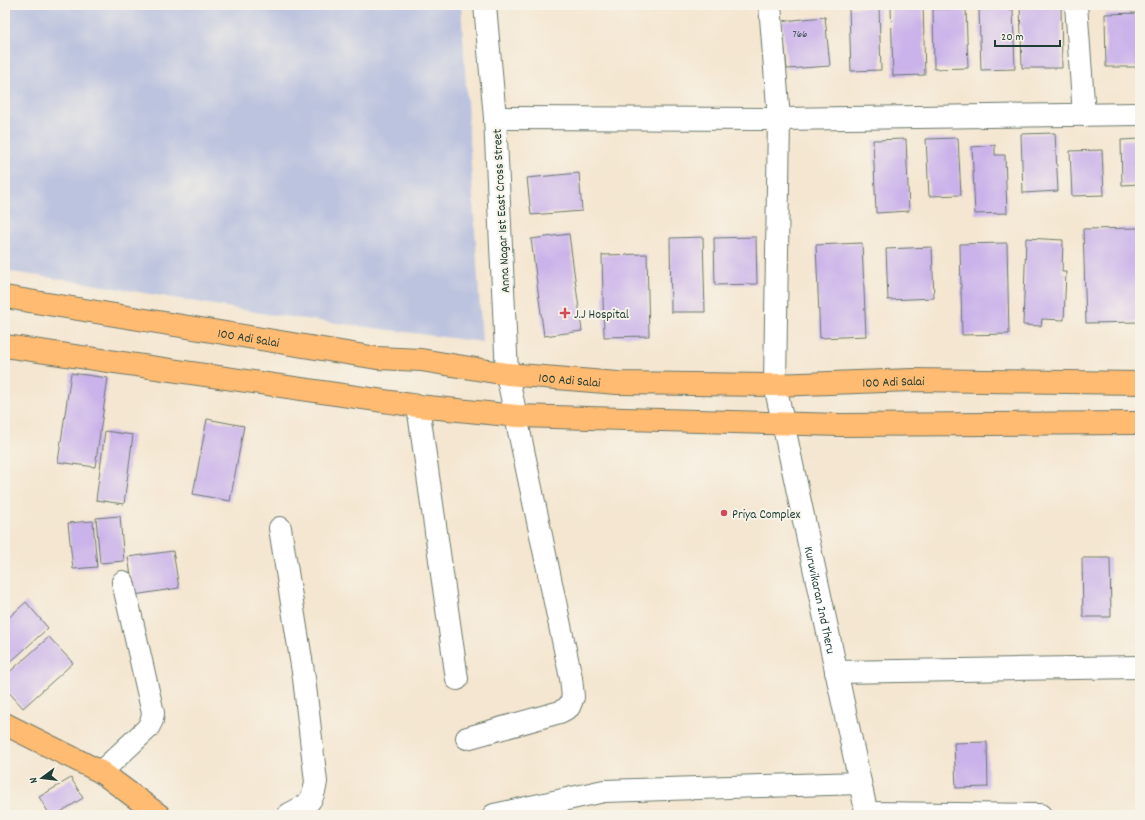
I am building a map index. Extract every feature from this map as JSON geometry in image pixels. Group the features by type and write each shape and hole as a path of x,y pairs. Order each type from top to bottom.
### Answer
{"main road":[{"name":"100 Adi Salai","path":"5,297 377,358 420,360 507,374 617,383 775,385 912,380 1140,383"},
{"path":"5,346 418,406 517,416 849,425 1140,423"},
{"path":"5,724 102,772 159,815"}],"street":[{"name":"Anna Nagar 1st East Cross Street","path":"467,738 560,712 569,707 573,697 571,678 507,374 495,118 485,5"},
{"name":"Kuruvikaran 2nd Theru","path":"770,5 778,119 775,385 866,814"},
{"path":"1076,5 1084,115"},
{"path":"495,118 778,119 1140,114"},
{"path":"418,406 457,679"},
{"path":"280,528 304,678 316,782 314,794 310,801 303,807 288,815"},
{"path":"102,772 148,728 152,720 153,713 123,582"},
{"path":"836,672 1140,667"},
{"path":"494,815 604,790 721,786 860,784"},
{"path":"866,814 1040,815"}],"shaded area":[{"path":"5,5 461,5 482,342 267,314 86,283 5,271"}],"building":[{"path":"923,5 925,75 893,76 891,6"},
{"path":"1020,5 1061,5 1062,68 1022,68"},
{"path":"879,7 881,70 851,71 849,8"},
{"path":"933,9 966,9 968,68 934,69"},
{"path":"1013,9 1015,69 981,70 979,10"},
{"path":"1140,13 1140,67 1106,67 1105,14"},
{"path":"825,17 830,66 787,69 782,21"},
{"path":"1055,133 1058,191 1023,193 1021,134"},
{"path":"958,138 961,195 929,196 926,139"},
{"path":"906,139 909,211 876,213 873,140"},
{"path":"1140,139 1140,184 1122,185 1121,140"},
{"path":"995,145 995,155 1005,155 1007,213 975,214 972,147"},
{"path":"1102,150 1104,195 1072,196 1070,151"},
{"path":"579,173 582,211 531,215 527,178"},
{"path":"1140,228 1140,322 1086,323 1083,229"},
{"path":"569,234 582,331 544,336 531,239"},
{"path":"703,237 705,312 671,312 670,238"},
{"path":"756,237 757,284 715,285 714,238"},
{"path":"1026,238 1063,240 1062,272 1066,272 1064,320 1042,319 1041,326 1023,325"},
{"path":"862,243 866,336 820,338 816,245"},
{"path":"1007,243 1009,334 962,335 960,244"},
{"path":"932,247 934,298 888,300 886,249"},
{"path":"647,254 649,336 604,337 602,255"},
{"path":"71,373 108,378 95,467 58,462"},
{"path":"207,419 244,426 230,501 193,494"},
{"path":"105,431 133,435 124,504 96,500"},
{"path":"120,516 124,561 100,563 96,518"},
{"path":"93,521 97,567 73,569 68,523"},
{"path":"173,551 179,588 134,595 128,557"},
{"path":"1082,558 1110,558 1111,617 1083,617"},
{"path":"26,602 48,628 5,667 5,621"},
{"path":"49,637 73,663 23,708 5,688 5,676"},
{"path":"987,742 988,787 956,788 954,743"},
{"path":"71,778 83,798 56,815 50,815 39,797"}],"place":[{"name":"J.J Hospital","path":"565,313"},
{"name":"Priya Complex","path":"724,513"}]}
